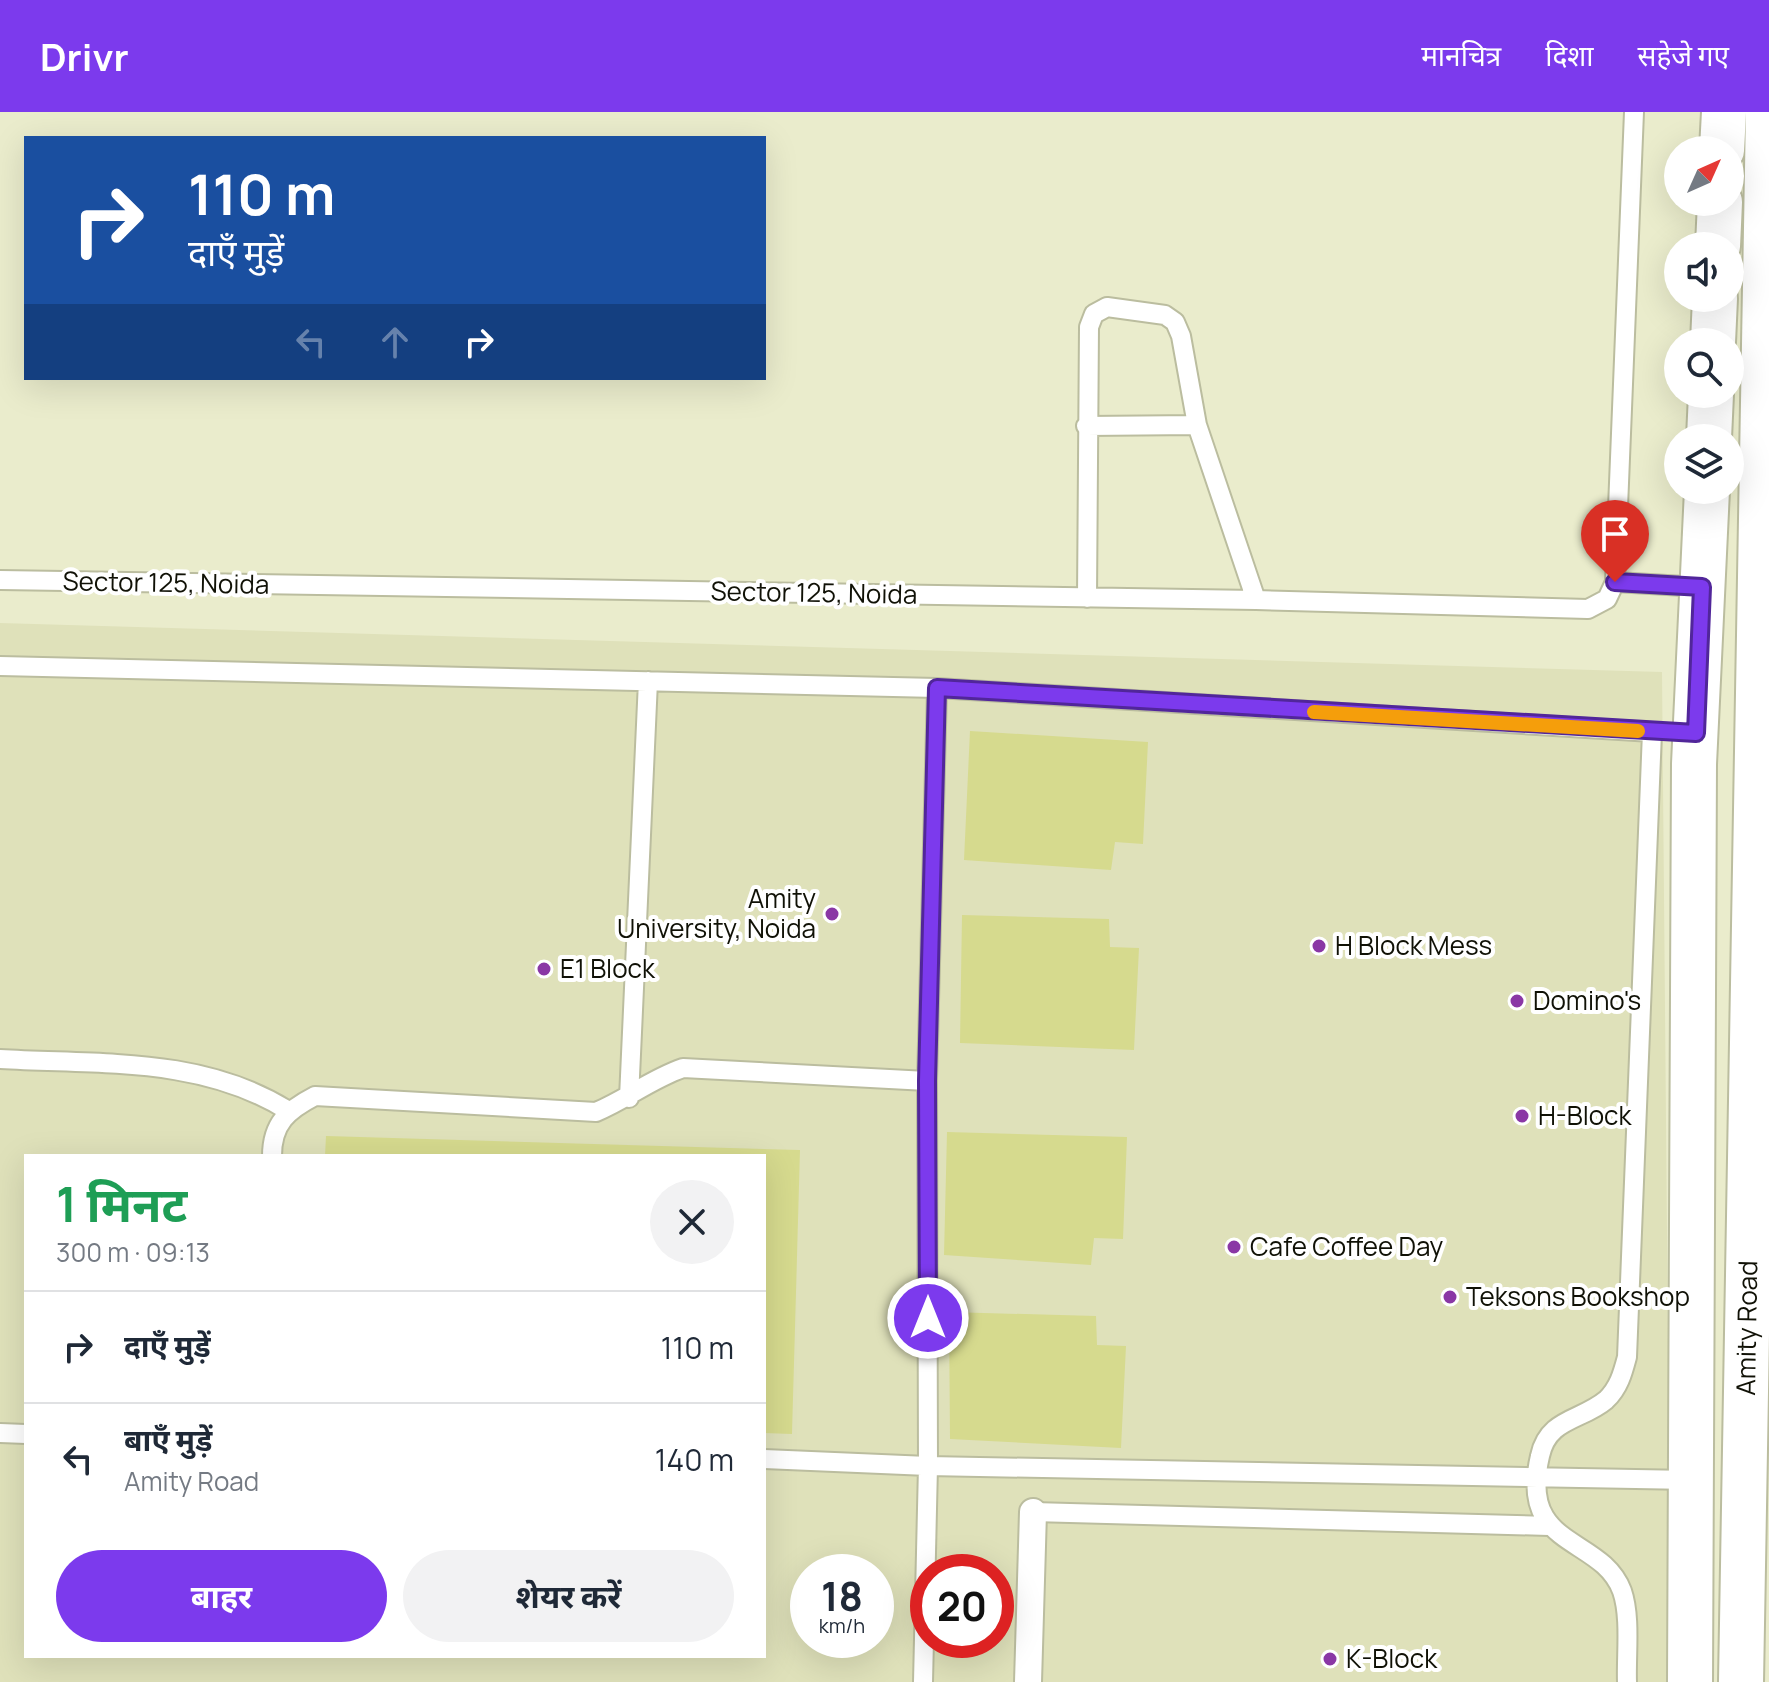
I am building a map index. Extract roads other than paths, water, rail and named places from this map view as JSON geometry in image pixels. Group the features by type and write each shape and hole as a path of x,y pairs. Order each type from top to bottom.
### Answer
{"street":[{"path":"1723,136 1724,112"},
{"name":"Amity Road","path":"1741,1682 1768,112"},
{"name":"Amity Road","path":"1690,1682 1696,733 1706,504"},
{"path":"1028,1682 1033,1512"}],"lane":[{"path":"1634,112 1615,582 1702,587"},
{"path":"1087,598 1089,327 1094,314 1107,307 1165,315 1175,322 1181,336 1197,425 1256,600"},
{"path":"1086,426 1197,425"},
{"name":"Sector 125, Noida","path":"0,580 1256,600 1588,609 1607,599 1615,582"},
{"path":"0,666 937,688 1696,733"},
{"path":"629,1098 648,681"},
{"path":"923,1682 928,1466 927,1081 937,688"},
{"path":"1627,1682 1622,1590 1610,1572 1549,1526 1540,1503 1537,1477 1540,1455 1553,1429 1605,1400 1620,1381 1627,1357 1652,732"},
{"path":"0,1059 183,1069 220,1077 258,1092 287,1110"},
{"path":"272,1154 272,1136 287,1110 315,1096 596,1112 629,1098 655,1078 683,1068 927,1081"},
{"path":"0,1433 24,1434"},
{"path":"766,1459 928,1466 1691,1480"},
{"path":"1033,1512 1549,1526"}],"place":[{"name":"Amity University, Noida","path":"832,914"},
{"name":"H Block Mess","path":"1319,946"},
{"name":"E1 Block","path":"544,969"},
{"name":"Domino's","path":"1517,1001"},
{"name":"H-Block","path":"1522,1116"},
{"name":"Cafe Coffee Day","path":"1234,1247"},
{"name":"Teksons Bookshop","path":"1450,1297"},
{"name":"K-Block","path":"1330,1659"}]}
